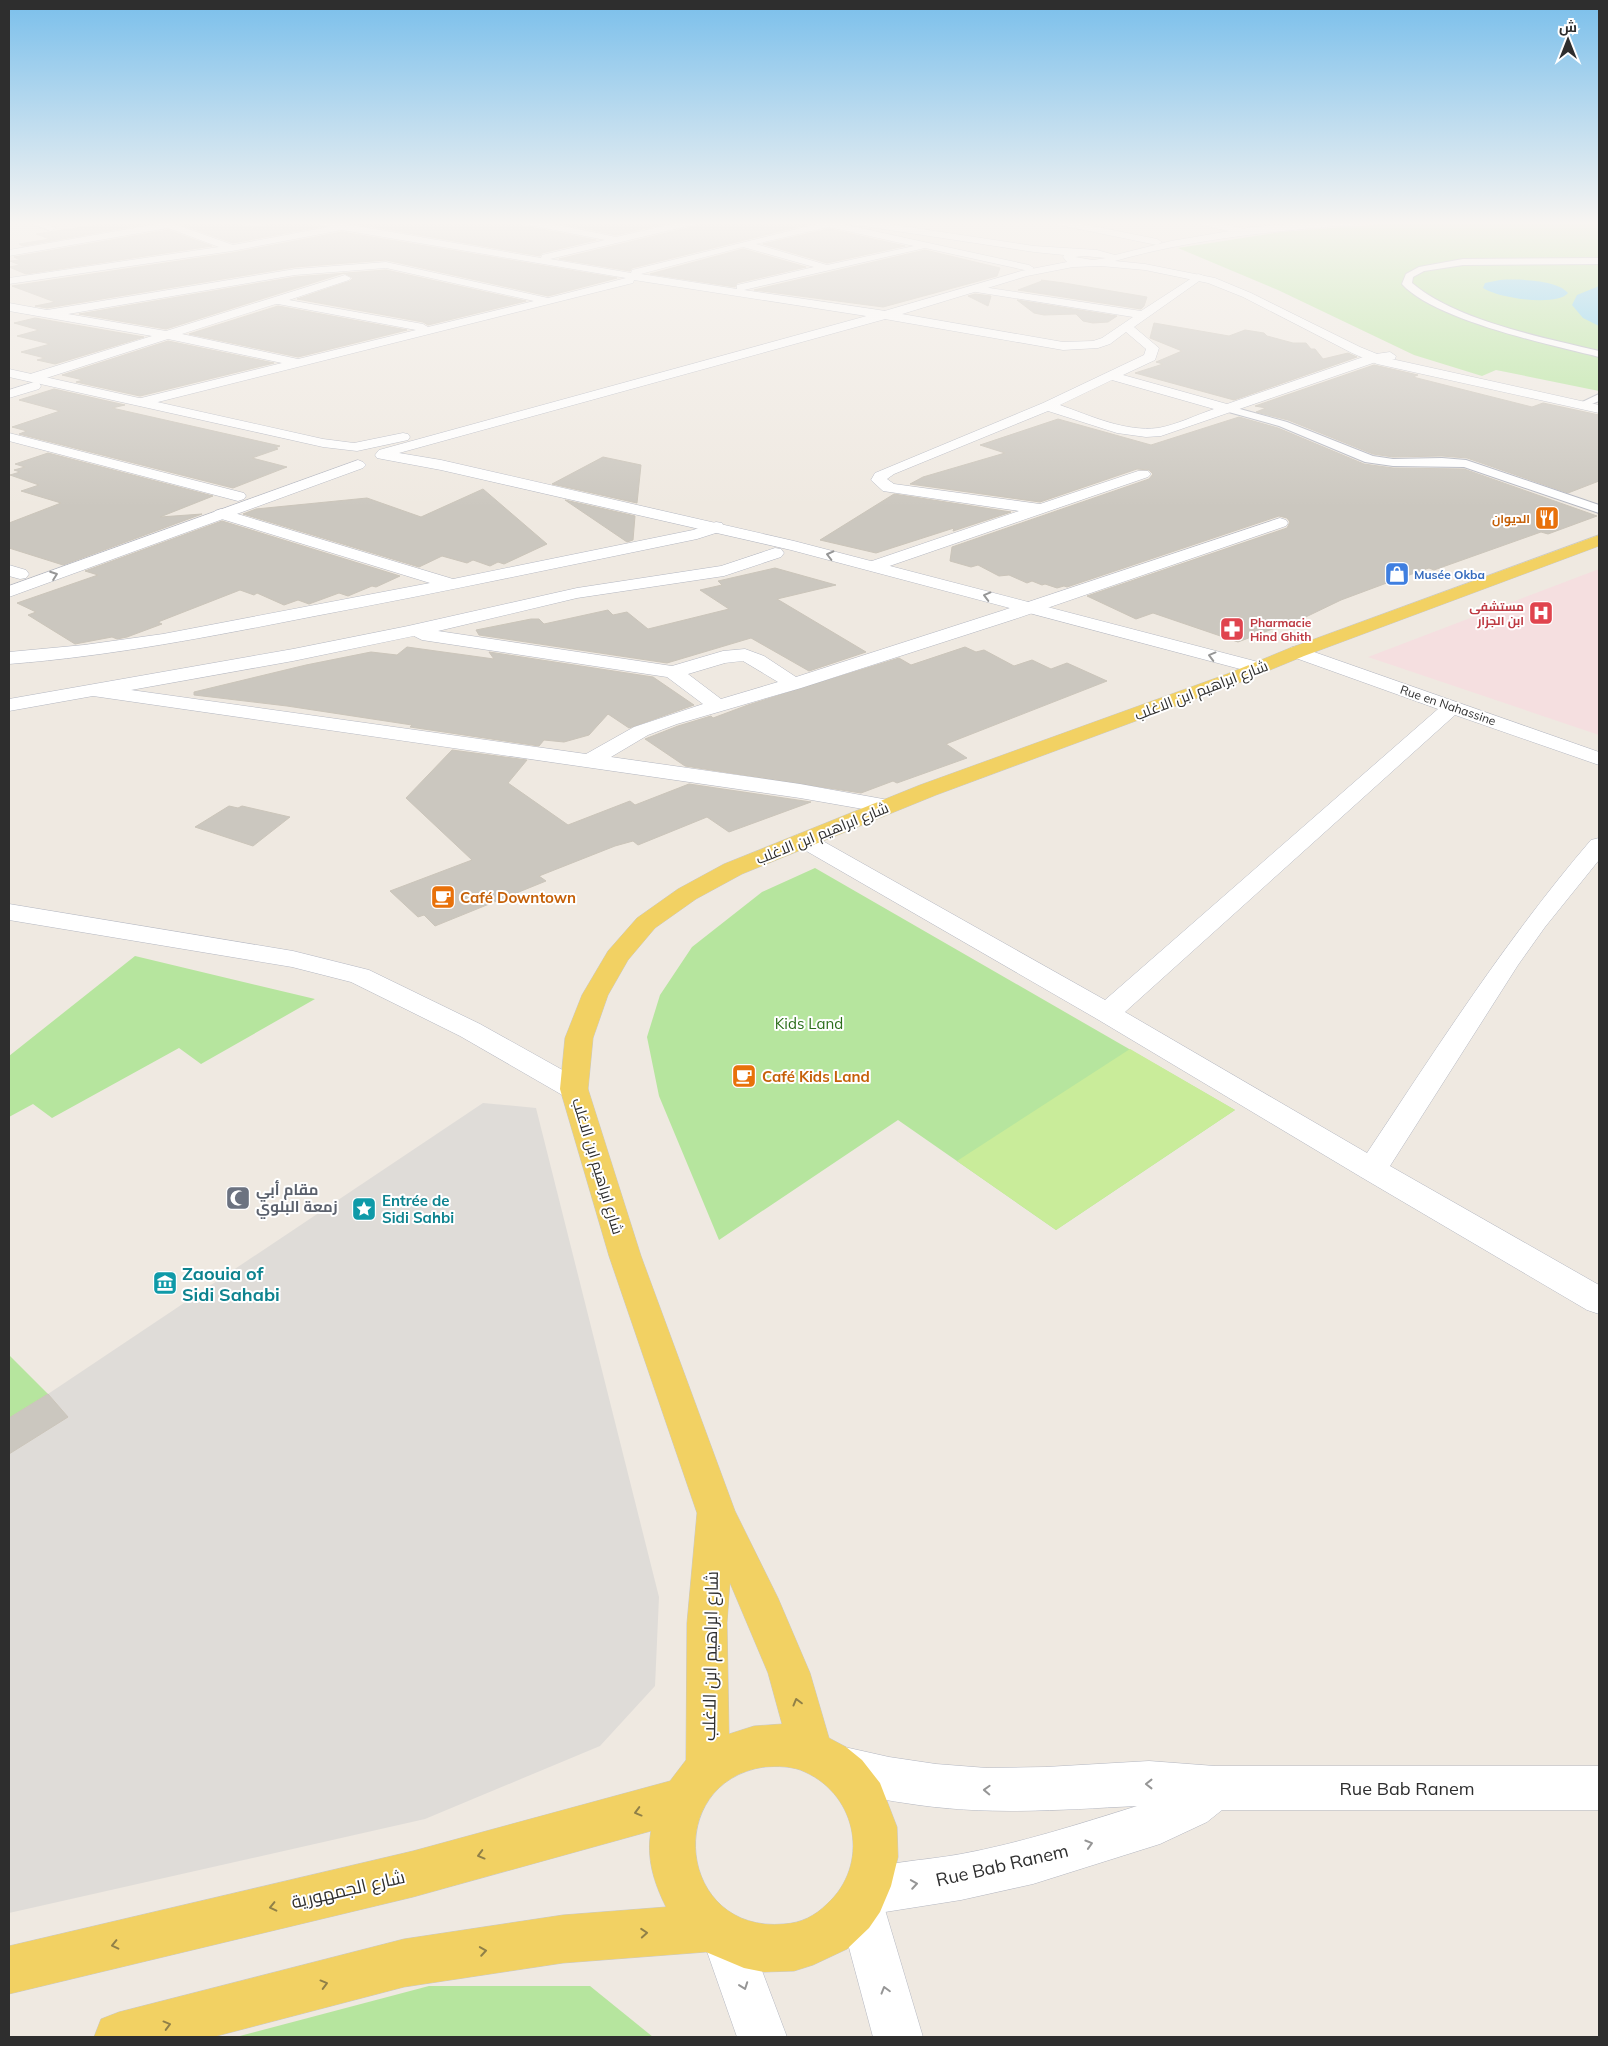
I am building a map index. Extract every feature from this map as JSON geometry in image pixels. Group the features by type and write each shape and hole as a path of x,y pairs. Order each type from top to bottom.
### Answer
{"main road":[{"name":"شارع ابراهيم ابن الاغلب","path":"825,1759 764,1611 716,1512 625,1256 574,1089 579,1038 595,995 617,957 646,923 687,894 733,869 886,806 1234,678 1297,652 1599,540"},
{"name":"شارع ابراهيم ابن الاغلب","path":"716,1512 696,1784 673,1832 674,1867 686,1900 718,1934"},
{"name":"شارع الجمهورية","path":"9,1970 413,1874 696,1784 739,1750 774,1744 825,1759"},
{"path":"120,2037 404,1963 563,1939 718,1934 755,1950 785,1950 815,1942 839,1926 863,1898 875,1858 873,1823 861,1792 825,1759"}],"street":[{"path":"60,316 168,335 300,363"},
{"path":"9,394 33,382 226,316"},
{"path":"358,316 432,330"},
{"path":"142,402 486,316"},
{"path":"13,574 289,477 324,460 331,452 399,438 855,316"},
{"path":"9,592 360,464 374,461 383,454 880,316"},
{"path":"893,316 1063,346 1101,344 1141,316"},
{"path":"1290,316 1374,358 1421,371 1595,403"},
{"path":"1308,316 1390,356 1434,368 1595,403"},
{"path":"1040,509 889,488 879,480 880,476 889,471 1048,406 1150,357 1153,348 1150,344 1127,327"},
{"path":"1048,406 1120,430 1145,433 1161,432 1374,358 1390,356"},
{"path":"9,374 33,382 308,447 324,460 341,465 360,464 426,471 775,553 1234,678"},
{"path":"1112,376 1229,408"},
{"path":"9,380 33,382 142,402 323,443 374,448 383,454 441,465 716,527 875,566 1259,668"},
{"path":"9,437 238,496"},
{"path":"875,566 1143,474"},
{"path":"221,514 454,584"},
{"path":"589,761 641,731 670,720 794,684 1008,615 1280,523"},
{"path":"9,658 84,651 163,640 454,584 697,534 716,527"},
{"path":"9,705 293,655 408,632 577,593 724,571 775,553"},
{"path":"408,632 673,672 723,657 745,656 757,660 794,684"},
{"name":"Rue en Nahassine","path":"1297,652 1599,758"},
{"path":"673,672 718,706"},
{"path":"92,690 800,791 886,806"},
{"path":"1107,1013 1452,707"},
{"path":"804,840 1107,1013 1372,1170 1599,1301"},
{"path":"1372,1170 1498,975 1542,913 1599,845"},
{"path":"9,912 293,959 360,976 470,1030 574,1089"},
{"name":"Rue Bab Ranem","path":"825,1759 889,1779 936,1786 987,1790 1046,1789 1149,1783 1215,1788 1599,1788"},
{"name":"Rue Bab Ranem","path":"863,1898 1033,1861 1160,1821 1192,1806 1215,1788"},
{"path":"863,1898 898,2037"},
{"path":"718,1934 762,2037"}],"lane":[{"path":"1469,316 1530,336 1599,354"},
{"path":"1229,408 1283,424 1369,459 1384,463 1443,461 1466,464 1599,508"}],"shaded area":[{"name":"مستشفى ابن الجزار","path":"1599,569 1599,735 1368,657"},
{"path":"483,1103 536,1108 659,1597 655,1686 600,1746 425,1819 9,1913 9,1454 67,1417 48,1394"}],"green space":[{"path":"1333,316 1599,316 1599,391 1496,370 1482,376 1414,355"},
{"name":"Kids Land","path":"815,868 1235,1110 1056,1230 898,1120 719,1240 659,1096 647,1037 660,995 692,947 762,892"},
{"path":"135,956 315,999 201,1064 179,1048 52,1118 33,1104 9,1117 9,1056"},
{"path":"1130,1049 1235,1110 1056,1230 957,1161"},
{"path":"9,1355 48,1394 9,1418"},
{"path":"429,1986 590,1986 653,2037 236,2037"}],"water":[{"path":"1582,316 1599,316 1599,326"}],"building":[{"path":"93,316 206,316 166,329"},
{"path":"245,316 334,316 407,330 298,357 189,334"},
{"path":"393,316 463,316 428,325 423,322"},
{"path":"1078,316 1116,316 1108,322 1093,323 1083,321"},
{"path":"35,318 144,337 55,364 37,360 45,358 21,352 50,344 17,336 39,330 14,323"},
{"path":"1154,323 1229,336 1245,330 1264,333 1267,336 1293,343 1306,343 1311,349 1315,349 1323,359 1348,353 1357,357 1234,400 1135,373 1163,364 1156,362 1182,351 1150,338"},
{"path":"168,341 274,363 140,396 76,382 83,380 62,375"},
{"path":"1374,365 1418,375 1413,377 1532,407 1543,403 1599,415 1599,481 1568,493 1467,458 1442,456 1393,457 1373,454 1288,420 1256,412 1266,408 1255,406"},
{"path":"54,389 125,405 112,408 280,446 275,448 278,449 252,458 287,467 233,488 19,434 27,431 12,427 60,411 19,400"},
{"path":"1239,417 1278,428 1364,464 1393,468 1464,469 1597,516 1548,534 1541,532 1434,570 1429,568 1341,600 1287,626 1283,625 1238,642 1153,613 1136,619 1087,596 1287,528 1290,522 1287,518 1279,516 1067,587 1057,588 1032,581 1027,583 1009,575 999,576 978,565 971,567 950,561 952,547 1149,479 1153,474 1149,470 1137,469 1040,502 910,484 923,477 1005,453 980,445 1058,419 1151,445"},
{"path":"48,453 213,496 160,517 202,514 63,565 9,548 9,523 61,503 21,491 39,485 10,475 20,472 14,470 25,467 15,464"},
{"path":"603,457 641,465 637,503 552,484"},
{"path":"483,489 547,544 504,564 498,562 490,566 473,560 467,563 442,556 419,567 243,514 256,509 367,498 421,517"},
{"path":"894,494 1011,512 876,553 820,540"},
{"path":"565,500 635,516 633,540 627,542"},
{"path":"222,521 400,576 376,587 372,586 348,596 339,593 309,604 298,600 284,605 257,593 254,595 240,590 158,622 162,624 127,637 117,639 112,637 75,644 28,615 36,612 17,603 98,575 85,571"},
{"path":"775,568 836,585 777,599 866,652 809,671 751,638 667,663 479,635 476,630 531,619 539,619 544,624 608,610 613,615 627,612 648,629 729,609 700,590 722,585 718,581"},
{"path":"407,647 494,659 489,652 653,677 694,705 629,728 608,714 589,735 564,742 544,740 539,746 287,706 194,695 194,692 306,665 371,652 397,655"},
{"path":"965,647 976,652 984,650 1014,666 1032,660 1051,669 1067,663 1107,681 946,744 967,758 897,783 893,781 861,793 685,766 645,739 678,726 711,716 713,718 748,705 899,658 911,665"},
{"path":"452,750 527,760 508,783 568,825 630,801 635,805 689,784 811,802 729,832 707,817 638,845 633,841 615,846 539,876 546,881 435,926 424,915 418,917 390,891 472,860 406,798"},
{"path":"229,806 238,808 242,806 290,817 253,846 195,827"},
{"path":"48,1394 68,1417 9,1454 9,1418"}],"place":[{"name":"الديوان","path":"1547,518"},
{"name":"Musée Okba","path":"1397,574"},
{"name":"مستشفى ابن الجزار","path":"1541,613"},
{"name":"Pharmacie Hind Ghith","path":"1232,629"},
{"name":"Café Downtown","path":"443,897"},
{"name":"Café Kids Land","path":"744,1076"},
{"name":"مقام أبي زمعة البلوي","path":"238,1198"},
{"name":"Entrée de Sidi Sahbi","path":"364,1209"},
{"name":"Zaouia of Sidi Sahabi","path":"165,1283"}]}
